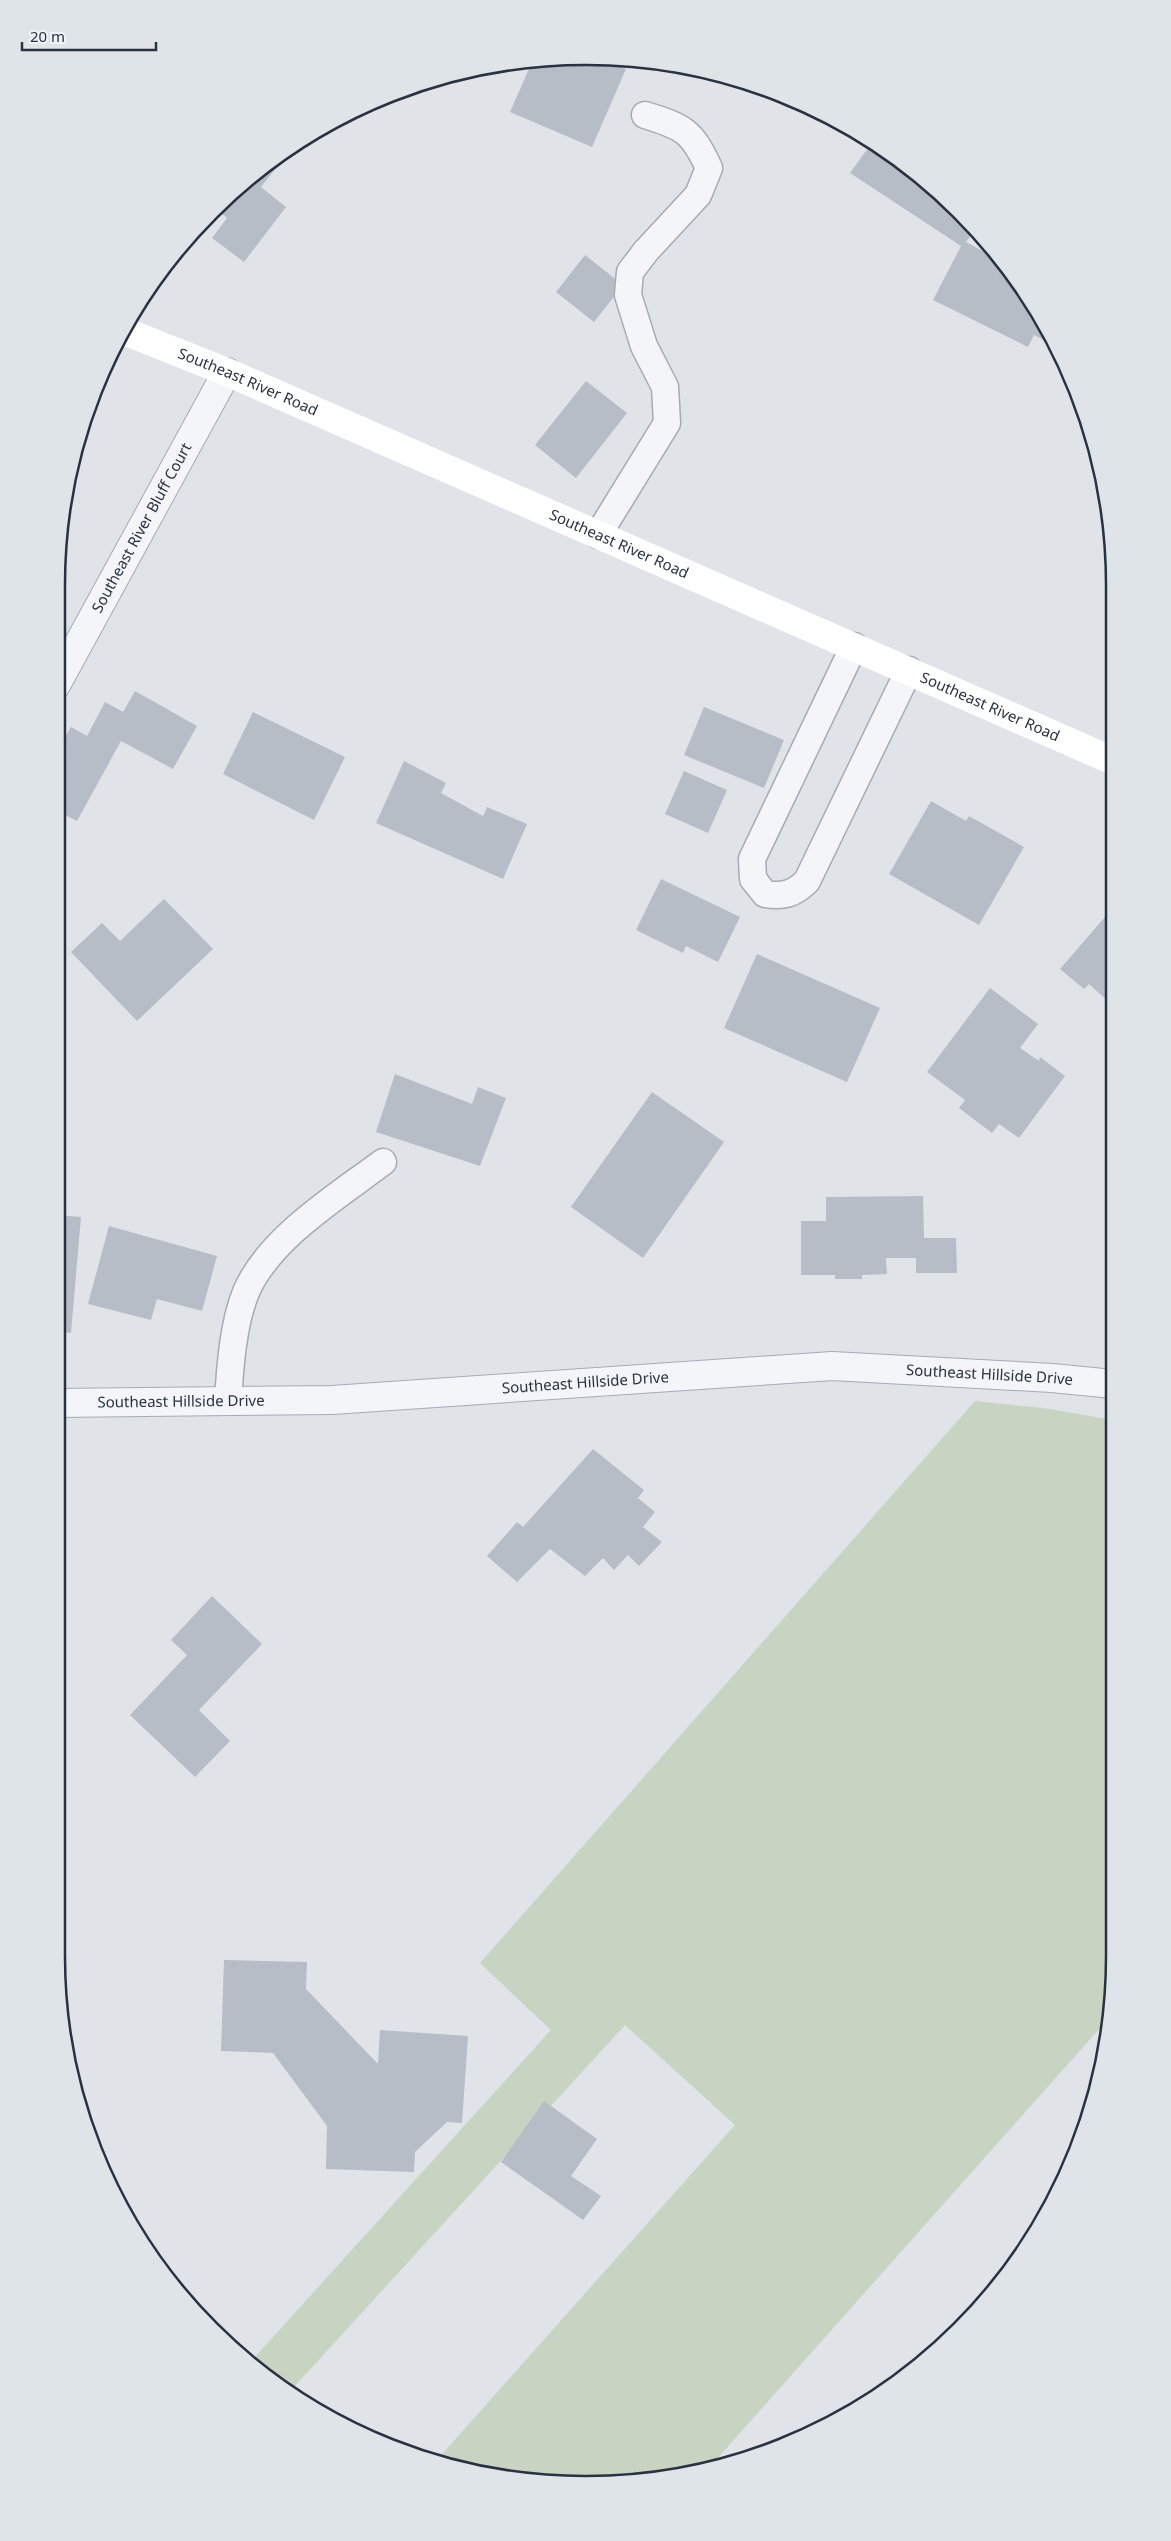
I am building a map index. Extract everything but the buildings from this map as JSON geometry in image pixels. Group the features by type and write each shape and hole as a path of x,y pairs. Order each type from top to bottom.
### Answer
{"street":[{"name":"Southeast River Road","path":"130,334 227,372 1106,758"},
{"name":"Southeast River Bluff Court","path":"65,669 227,372"},
{"name":"Southeast Hillside Drive","path":"65,1403 332,1400 832,1366 1052,1378 1106,1383"}],"lane":[{"path":"598,534 667,423 665,387 644,346 628,295 630,272 646,251 698,194 709,168 697,143 675,124 645,115"},
{"path":"854,646 752,859 752,879 765,894 780,896 798,890 808,881 908,670"},
{"path":"228,1401 231,1352 246,1292 271,1253 318,1211 383,1162"}],"green space":[{"path":"975,1401 1043,1408 1106,1419 1106,1956 1101,2027 717,2459 653,2472 586,2476 518,2472 441,2455 735,2125 625,2025 294,2387 255,2357 551,2030 480,1963"}]}
